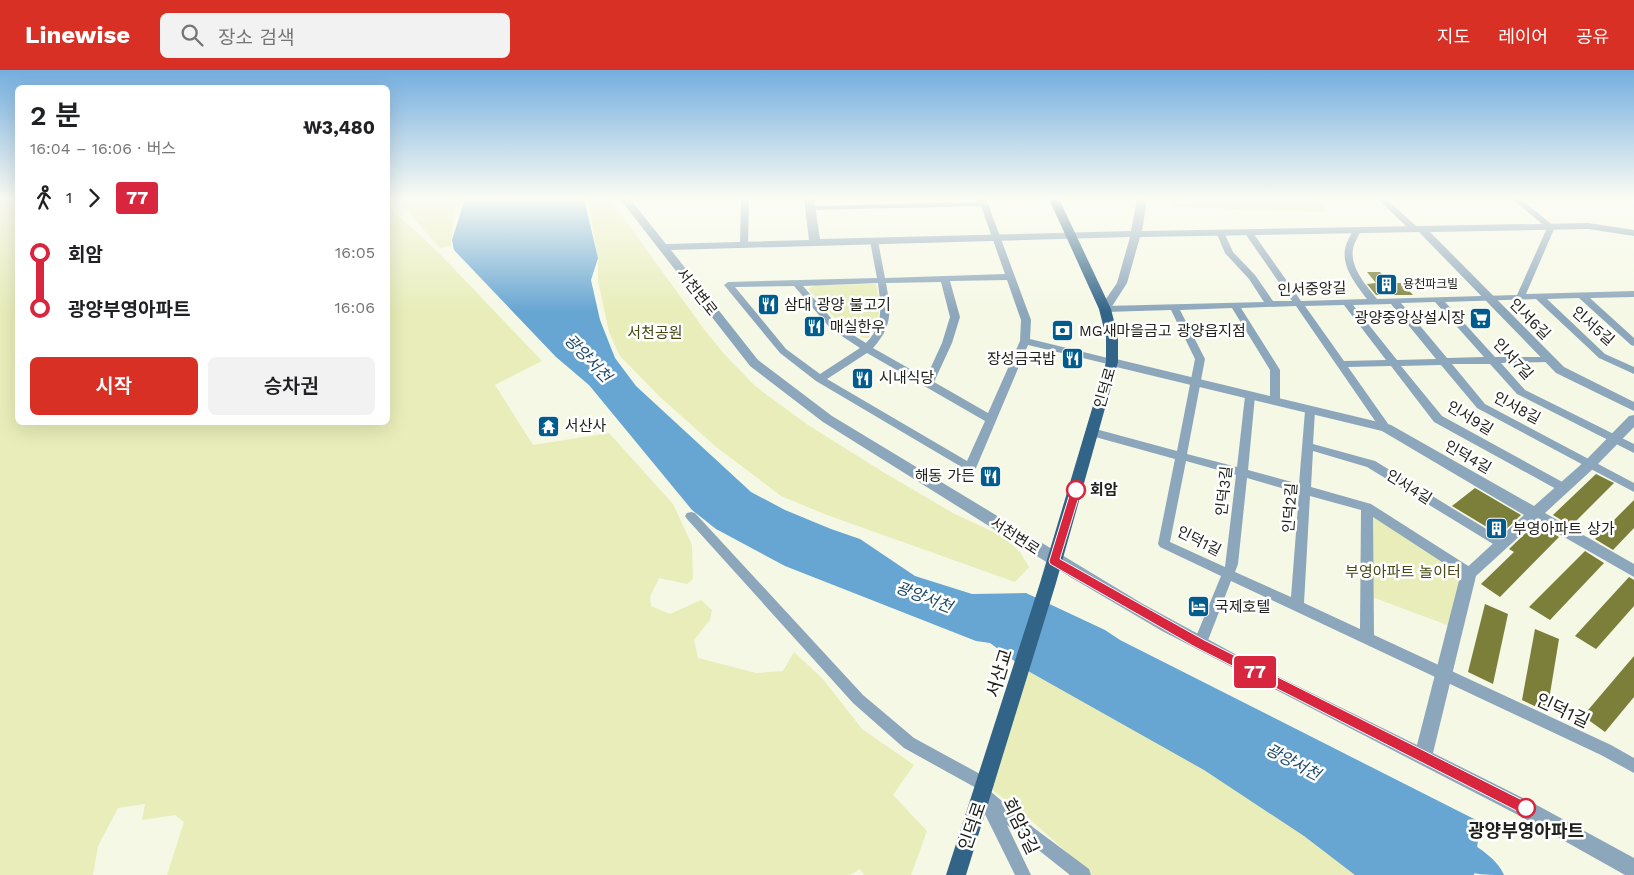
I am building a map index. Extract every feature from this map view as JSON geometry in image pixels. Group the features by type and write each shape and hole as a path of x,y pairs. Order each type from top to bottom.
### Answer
{"main road":[{"name":"인덕로","path":"1048,582 1112,362 1112,336 1105,309 1071,237"},
{"name":"서산교","path":"986,785 1048,582"},
{"name":"인덕로","path":"956,875 986,785"}],"street":[{"name":"서천변로","path":"655,237 754,363 777,384 816,411 1054,561 1200,644 1560,826 1634,869"},
{"path":"744,237 744,245"},
{"path":"814,237 815,242"},
{"path":"996,237 1026,320 1025,341 970,468 820,379 783,351 728,285 1010,277"},
{"path":"663,247 1012,237"},
{"path":"1105,309 1122,283 1135,237"},
{"path":"1222,237 1229,253 1252,277 1270,304"},
{"name":"인덕4길","path":"1251,237 1343,364 1386,428"},
{"path":"1354,237 1349,249 1350,261 1359,282 1374,301"},
{"name":"인서6길","path":"1426,237 1560,370 1634,406"},
{"path":"1520,297 1547,237"},
{"path":"820,379 866,348 879,334 885,320 874,241"},
{"path":"928,384 948,342 955,317 945,279"},
{"path":"797,284 834,327 866,348 992,420"},
{"path":"1623,294 1634,303"},
{"name":"인서중앙길","path":"1105,309 1634,294"},
{"path":"1582,295 1634,343"},
{"name":"인서5길","path":"1538,296 1602,356 1634,371"},
{"name":"인서7길","path":"1437,299 1522,392 1634,449"},
{"name":"인서8길","path":"1393,300 1482,406 1634,488"},
{"name":"인서9길","path":"1346,302 1438,419 1562,488"},
{"path":"1235,305 1275,370 1275,402"},
{"path":"1174,307 1200,359 1196,382"},
{"path":"1025,341 1112,362"},
{"path":"1343,364 1548,359"},
{"name":"인덕4길","path":"1112,362 1386,428 1634,571"},
{"name":"인덕1길","path":"1196,382 1164,544 1606,750 1634,766"},
{"name":"인덕3길","path":"1200,644 1232,564 1250,396"},
{"name":"인덕2길","path":"1297,606 1310,411"},
{"path":"1422,756 1469,573 1590,464 1613,438 1634,419"},
{"path":"1092,432 1243,471 1367,507 1469,573"},
{"name":"인서4길","path":"1308,446 1372,464 1502,544"},
{"path":"1366,638 1367,507"},
{"path":"691,516 871,710 909,743 986,785 1028,834 1083,875"},
{"name":"회암3길","path":"986,785 1023,875"}],"green space":[{"path":"0,237 15,237 15,425 390,425 390,237 421,237 542,361 495,385 533,445 609,433 673,504 692,545 693,579 687,584 659,578 650,597 651,606 670,614 701,600 712,610 710,620 694,640 698,658 756,673 783,671 794,652 823,679 862,729 914,765 893,795 927,831 911,875 864,875 860,869 850,875 167,875 184,822 175,815 142,820 145,804 118,808 98,846 93,875 0,875"},
{"path":"430,237 452,237 451,246 440,248"},
{"name":"서천공원","path":"594,237 637,237 703,328 726,356 755,386 808,425 883,472 953,513 1004,537 1020,552 1029,567 1015,582 827,515 781,496 715,446 659,396 620,356 609,332 598,281 598,258"},
{"path":"876,284 879,312 876,325 869,338 862,337 845,327 808,289 815,285"},
{"name":"부영아파트 놀이터","path":"1367,507 1469,573 1455,628 1367,595"},
{"path":"1028,671 1247,791 1366,875 1092,875 1024,814 986,785"}],"water":[{"path":"453,237 593,237 598,258 591,280 600,320 615,358 636,386 751,492 785,510 860,539 915,576 972,594 1026,593 1105,630 1120,640 1480,822 1474,875 1355,875 1304,836 1204,770 1028,671 990,643 976,641 785,566 716,529 692,510 589,385 556,357 454,250"}],"building":[{"name":"용천파크빌","path":"1367,272 1380,272 1389,283 1402,283 1413,295 1376,295 1367,284 1376,283"},
{"path":"1596,474 1614,483 1571,526 1553,515"},
{"path":"1475,488 1521,515 1500,535 1452,506"},
{"path":"1634,500 1634,528 1613,550 1595,539"},
{"path":"1536,523 1559,537 1500,597 1481,584 1514,552 1509,549"},
{"path":"1585,551 1604,563 1550,620 1529,607"},
{"path":"1629,577 1634,580 1634,606 1596,649 1575,636"},
{"path":"1485,604 1508,614 1493,684 1468,672"},
{"path":"1535,629 1559,639 1547,712 1522,700"},
{"path":"1634,656 1634,697 1605,732 1583,716"}],"waterway":[{"name":"광양서천","path":"1455,848 1491,875"}],"bus line":[{"name":"77","path":"1076,490 1054,561 1200,644 1526,808"}],"place":[{"name":"용천파크빌","path":"1387,284"},
{"name":"삼대 광양 불고기","path":"768,305"},
{"name":"광양중앙상설시장","path":"1481,318"},
{"name":"매실한우","path":"814,327"},
{"name":"MG새마을금고 광양읍지점","path":"1063,331"},
{"name":"장성금국밥","path":"1072,359"},
{"name":"시내식당","path":"863,378"},
{"name":"서산사","path":"549,426"},
{"name":"해동 가든","path":"991,476"},
{"name":"회암","path":"1076,490"},
{"name":"부영아파트 상가","path":"1497,529"},
{"name":"국제호텔","path":"1199,607"},
{"name":"광양부영아파트","path":"1526,808"}]}
